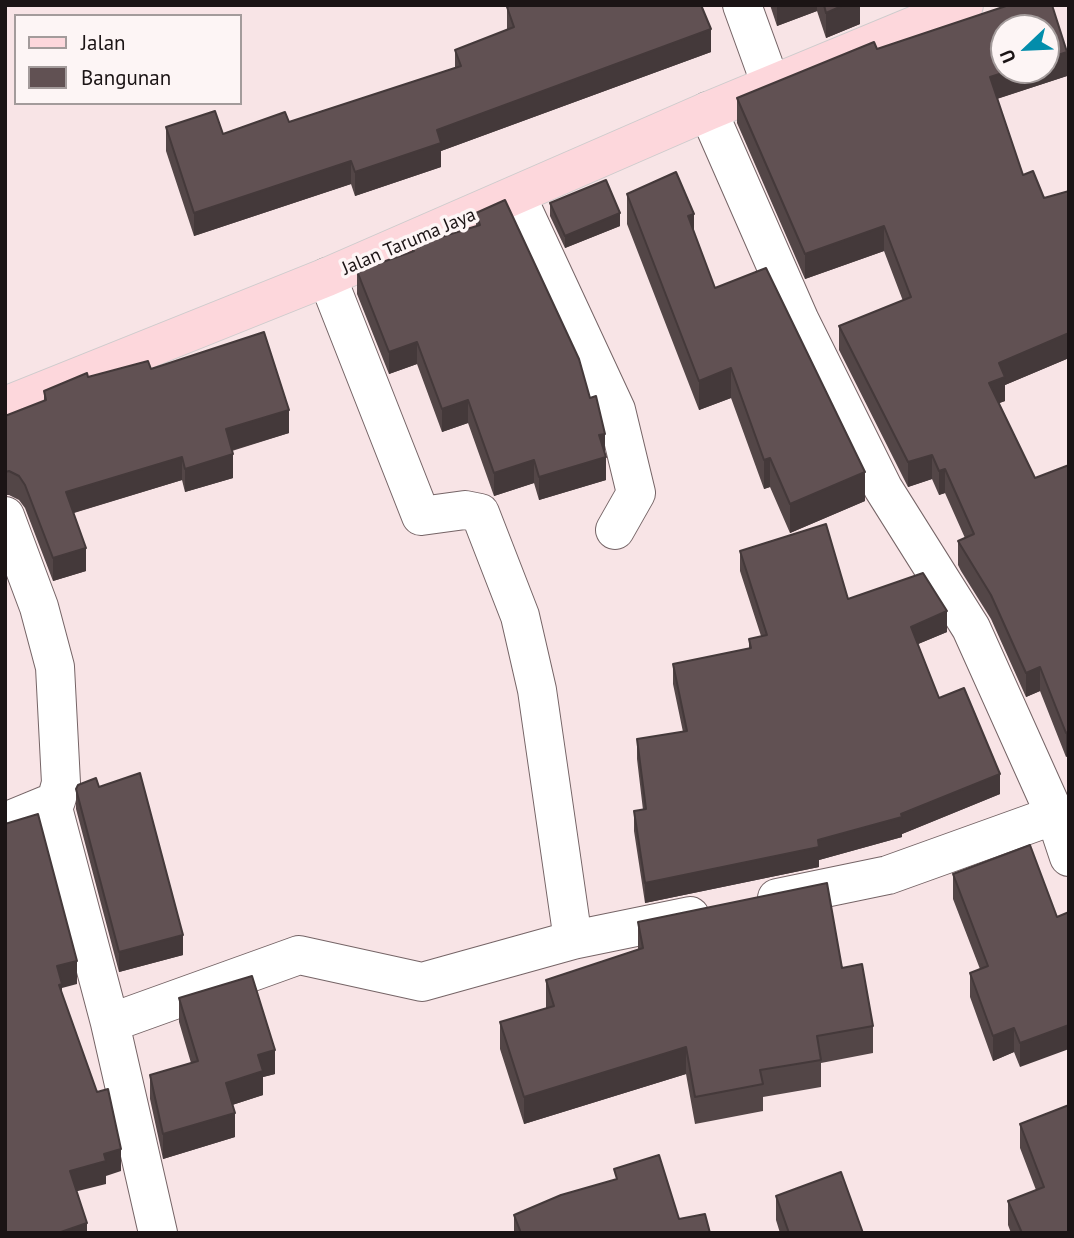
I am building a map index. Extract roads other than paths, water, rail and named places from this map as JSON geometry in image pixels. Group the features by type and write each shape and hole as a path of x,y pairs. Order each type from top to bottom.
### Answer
{"main road":[{"name":"Jalan Taruma Jaya","path":"5,406 327,277 516,197 708,111 964,5"}],"street":[{"path":"743,5 771,85"},
{"path":"708,111 800,321 883,488 971,628 1055,815 1069,857"},
{"path":"516,197 616,410 636,494 615,530"},
{"path":"327,277 421,516 465,510 480,513 511,592 520,617 537,691 573,940"},
{"path":"5,516 39,607 55,667 61,783 52,804 110,1023 158,1233"},
{"path":"5,821 52,804"},
{"path":"110,1023 299,955 422,982 573,940 888,875 1055,815"}]}
